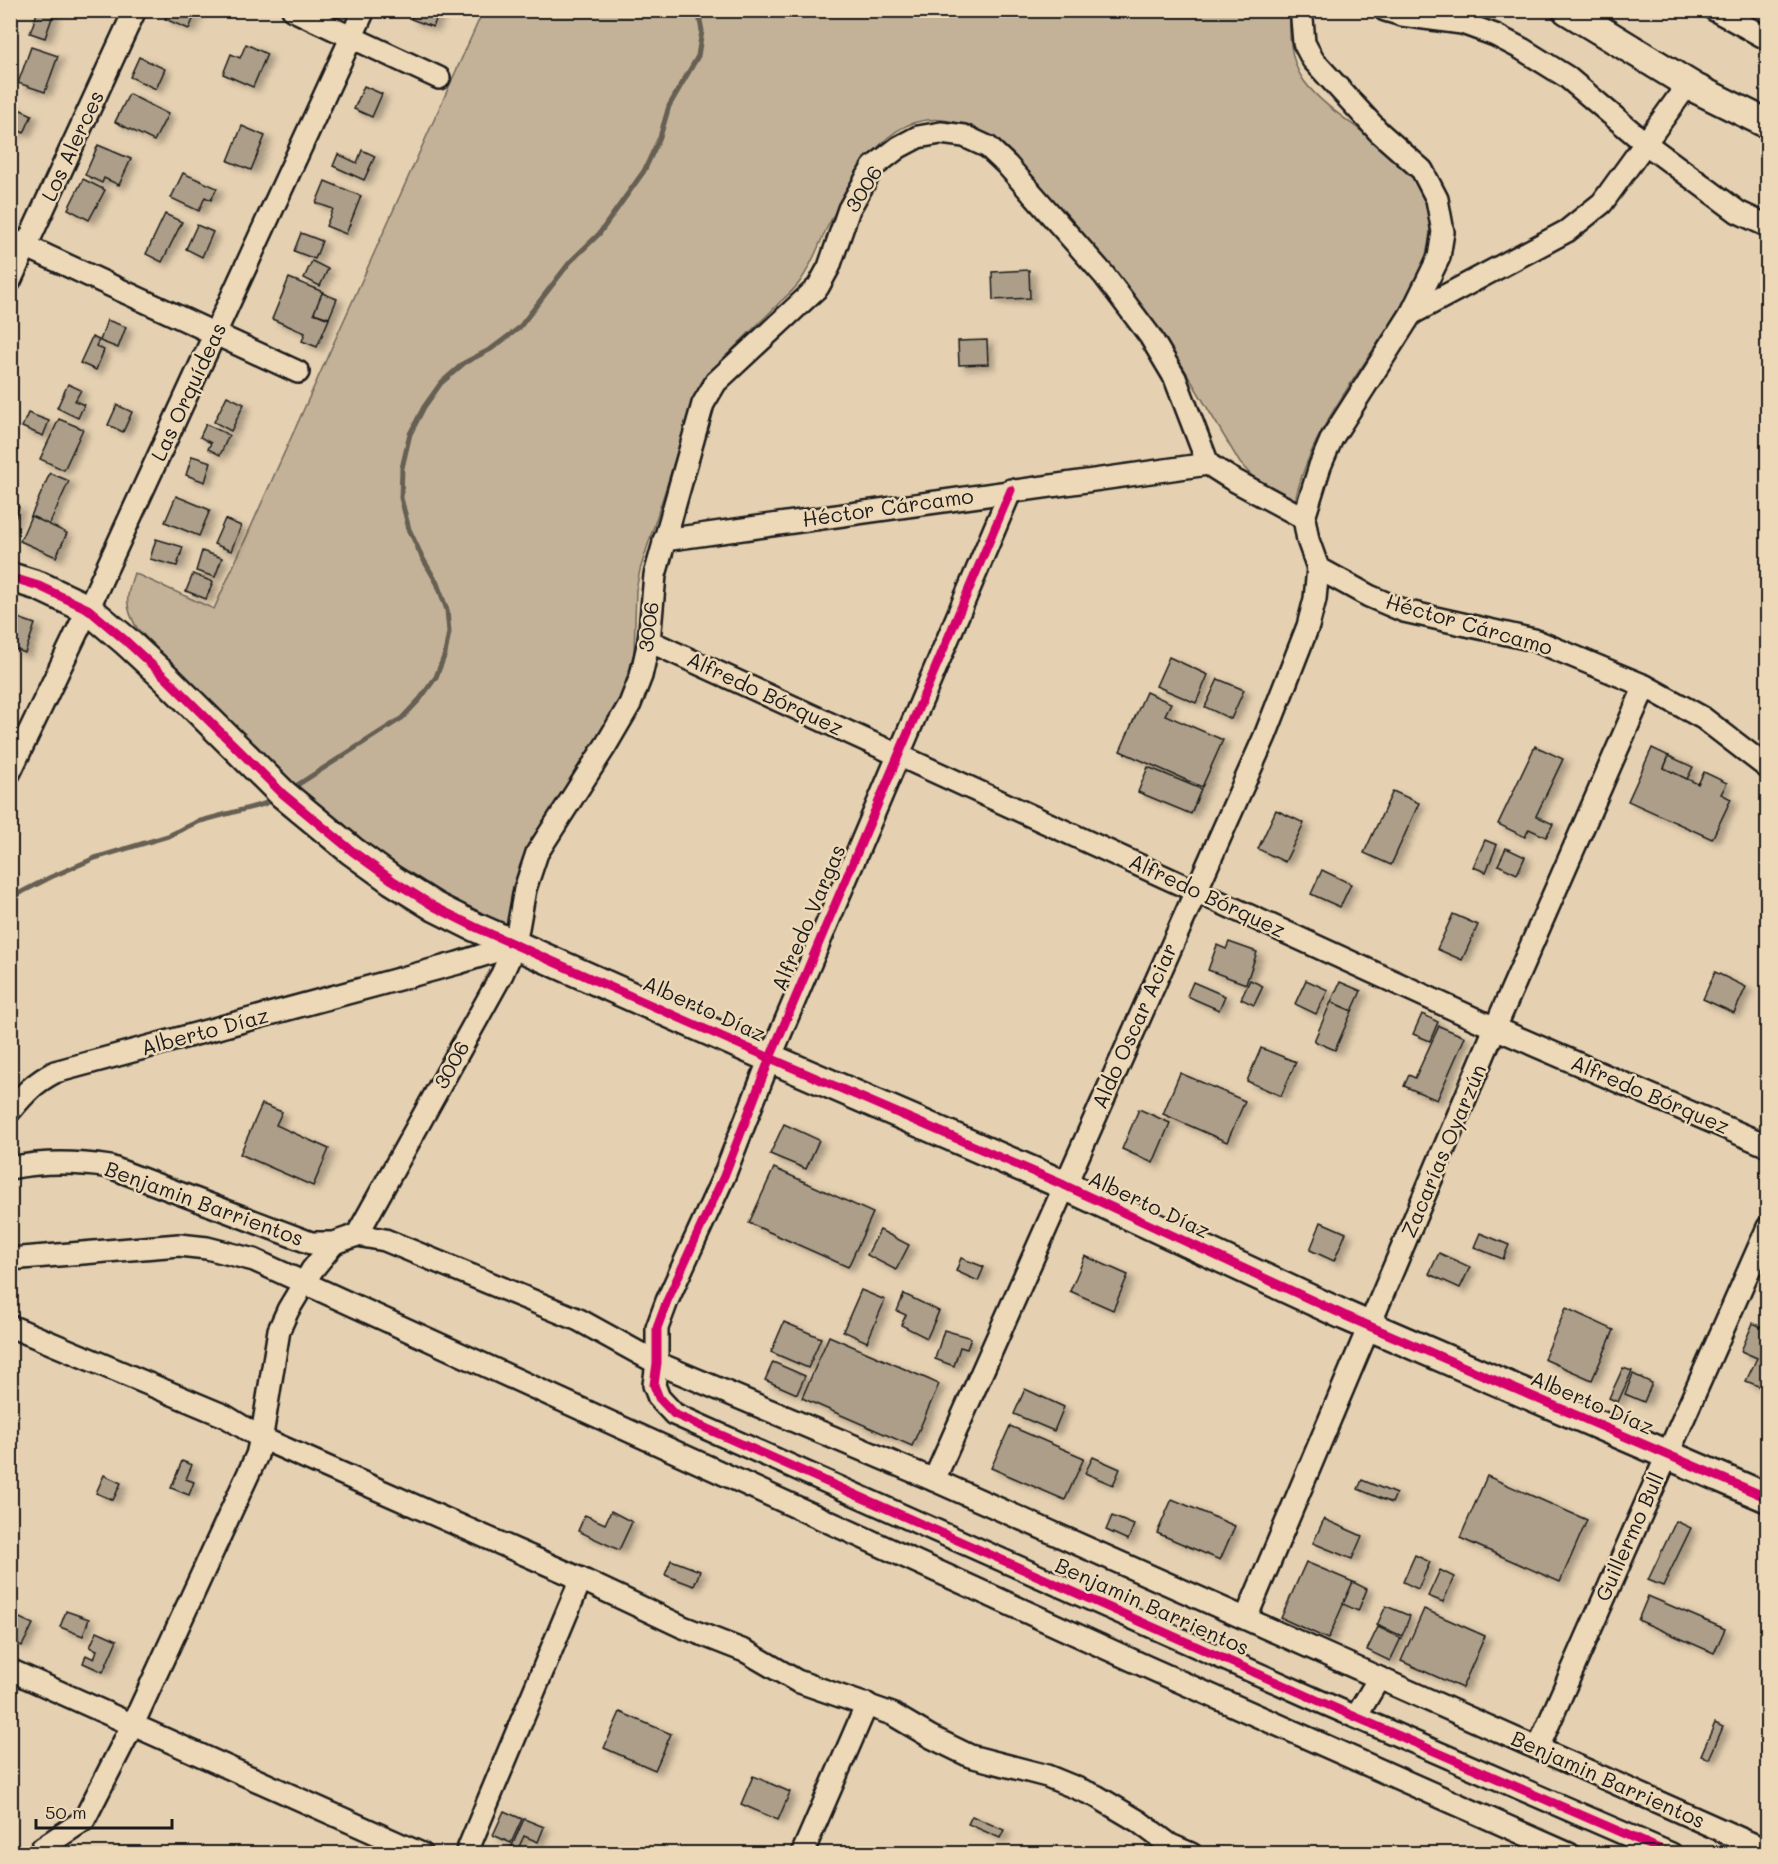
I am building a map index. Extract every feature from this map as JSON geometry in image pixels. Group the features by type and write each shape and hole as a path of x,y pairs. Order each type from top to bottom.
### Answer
{"street":[{"name":"Los Alerces","path":"10,281 19,242 135,10"},
{"path":"293,10 439,78"},
{"name":"Las Orquídeas","path":"10,772 88,609 364,10"},
{"path":"1303,10 1304,43 1313,60 1379,132 1422,170 1437,199 1443,232 1439,257 1412,314 1332,438 1320,466 1304,518 1308,540 1318,567"},
{"path":"1385,10 1402,15 1462,23 1495,34 1567,77 1645,143 1738,212 1767,226"},
{"path":"1567,10 1688,84 1767,124"},
{"path":"1714,10 1767,39"},
{"path":"1412,314 1567,231 1602,203 1688,84"},
{"name":"3006","path":"357,1235 502,974 515,945 525,889 537,853 630,704 641,676 649,641 655,575 703,404 716,382 818,287 829,267 849,209 873,167 899,147 918,137 941,133 964,136 988,147 1104,275 1150,336 1175,378 1208,464"},
{"path":"19,242 298,372"},
{"path":"1208,464 1304,518"},
{"name":"Héctor Cárcamo","path":"664,540 1208,464"},
{"name":"Alfredo Vargas","path":"657,1363 657,1328 666,1301 724,1176 770,1058 1011,490"},
{"name":"Héctor Cárcamo","path":"1318,567 1369,596 1404,611 1534,640 1645,686 1703,718 1767,768"},
{"name":"Aldo Oscar Aciar","path":"934,1480 1265,736 1304,637 1315,599 1318,567"},
{"path":"10,577 39,586 88,609 167,679 283,794 352,851 435,907 515,945"},
{"name":"Alfredo Bórquez","path":"649,641 1495,1028 1767,1146"},
{"name":"Zacarías Oyarzún","path":"1246,1618 1495,1028 1645,686"},
{"name":"Alberto Díaz","path":"10,1112 38,1080 55,1072 458,963 515,945 1064,1185 1370,1326 1767,1498"},
{"name":"Benjamin Barrientos","path":"10,1168 27,1164 81,1163 110,1167 311,1243 334,1243 357,1235 385,1240 579,1320 657,1363 934,1480 1767,1851"},
{"name":"Guillermo Bull","path":"1538,1748 1767,1227"},
{"path":"42,1848 84,1820 133,1724 257,1455 279,1330 304,1282 334,1243"},
{"path":"10,1258 179,1245 254,1260 1145,1666 1569,1854"},
{"path":"10,1326 225,1416 261,1438 581,1579 683,1627 747,1652 797,1681 892,1714 970,1756 1047,1776 1096,1796 1138,1821 1168,1849 1191,1854"},
{"name":"Benjamin Barrientos","path":"657,1363 654,1385 659,1398 674,1414 1356,1717 1671,1854"},
{"path":"466,1854 581,1579"},
{"path":"10,1670 422,1854"},
{"path":"1356,1717 1379,1678"},
{"path":"802,1854 867,1704"}],"shaded area":[{"path":"483,11 1291,11 1291,47 1299,73 1304,81 1338,114 1379,144 1414,179 1425,199 1430,223 1426,255 1407,298 1342,397 1319,437 1309,458 1295,502 1252,476 1240,463 1183,367 1158,330 1127,289 998,141 967,126 940,120 917,122 897,131 879,146 862,167 832,218 799,283 725,358 709,378 697,399 680,444 640,570 636,590 634,654 620,701 524,855 515,882 508,928 465,911 418,883 331,818 290,782 212,706 137,628 128,607 129,588 134,573 214,609"}],"building":[{"path":"38,10 54,12 45,38 30,33"},
{"path":"169,10 197,10 189,29 165,19"},
{"path":"413,10 440,10 433,27 411,19"},
{"path":"246,44 267,54 253,87 223,74 231,54 240,58"},
{"path":"31,47 58,56 45,92 18,83"},
{"path":"139,57 165,69 156,89 130,77"},
{"path":"364,86 382,94 372,117 354,109"},
{"path":"129,94 168,114 154,141 115,122"},
{"path":"10,105 32,115 24,133 15,129 12,137"},
{"path":"242,126 265,136 251,170 228,161"},
{"path":"98,145 131,159 119,185 104,178 102,183 85,175"},
{"path":"362,150 375,156 364,180 333,166 338,154 357,163"},
{"path":"183,173 217,188 211,200 205,197 199,211 171,198"},
{"path":"83,179 105,190 89,220 68,209"},
{"path":"325,181 361,196 346,234 326,226 333,209 316,203"},
{"path":"165,214 182,222 162,262 146,254"},
{"path":"197,225 213,232 202,257 186,249"},
{"path":"301,233 322,241 315,259 294,251"},
{"path":"312,261 328,269 320,286 304,278"},
{"path":"1029,270 1030,298 993,300 992,272"},
{"path":"289,278 323,292 314,313 329,319 317,347 302,341 305,333 272,319"},
{"path":"322,293 337,299 329,318 314,313"},
{"path":"107,320 126,327 118,348 100,341"},
{"path":"92,337 99,340 96,346 104,350 96,370 80,363"},
{"path":"987,340 988,364 959,365 958,341"},
{"path":"68,384 81,390 75,401 84,405 78,418 57,408"},
{"path":"227,396 244,404 231,431 214,422"},
{"path":"117,405 132,412 123,432 108,425"},
{"path":"28,413 49,421 43,436 22,427"},
{"path":"59,419 83,429 64,470 40,459"},
{"path":"206,424 229,435 220,455 208,449 211,443 200,437"},
{"path":"192,456 211,462 205,482 186,475"},
{"path":"50,473 69,481 49,525 31,516"},
{"path":"176,496 210,510 199,536 165,522"},
{"path":"10,504 19,507 10,533"},
{"path":"31,516 67,533 56,557 20,541"},
{"path":"225,519 241,526 231,551 214,544"},
{"path":"156,539 183,547 177,566 150,559"},
{"path":"202,551 222,558 215,577 196,571"},
{"path":"193,574 213,582 206,599 186,591"},
{"path":"10,615 35,624 25,653 12,648 14,641 10,640"},
{"path":"1169,657 1208,675 1196,703 1156,686"},
{"path":"1218,679 1244,690 1231,719 1205,707"},
{"path":"1146,692 1171,703 1165,715 1223,740 1202,787 1120,751"},
{"path":"1535,746 1563,759 1536,816 1553,824 1546,837 1529,829 1525,837 1498,824"},
{"path":"1652,748 1669,756 1664,768 1698,784 1704,772 1727,783 1721,794 1731,799 1712,839 1628,801"},
{"path":"1669,756 1693,767 1687,779 1664,768"},
{"path":"1148,767 1201,789 1191,814 1138,792"},
{"path":"1393,791 1419,803 1391,865 1364,853"},
{"path":"1276,810 1304,823 1285,862 1258,849"},
{"path":"1485,840 1497,845 1486,872 1473,867"},
{"path":"1506,848 1525,857 1517,874 1498,865"},
{"path":"1322,870 1351,884 1340,907 1311,894"},
{"path":"1453,914 1478,925 1462,960 1437,949"},
{"path":"1229,942 1257,952 1246,984 1208,970 1217,945 1226,949"},
{"path":"1715,972 1746,987 1734,1013 1703,999"},
{"path":"1250,980 1263,986 1254,1005 1241,999"},
{"path":"1306,980 1328,990 1316,1014 1295,1004"},
{"path":"1193,982 1225,996 1219,1010 1187,996"},
{"path":"1340,982 1361,991 1352,1011 1331,1002"},
{"path":"1331,1002 1352,1011 1335,1050 1314,1041"},
{"path":"1422,1014 1438,1022 1430,1041 1413,1034"},
{"path":"1439,1026 1465,1037 1437,1100 1404,1086 1409,1075 1415,1078"},
{"path":"1261,1048 1296,1062 1281,1096 1247,1081"},
{"path":"1180,1073 1245,1101 1227,1142 1163,1114"},
{"path":"262,1104 282,1112 276,1125 329,1149 313,1186 240,1154"},
{"path":"1139,1109 1170,1123 1153,1163 1122,1149"},
{"path":"784,1124 819,1140 806,1169 770,1154"},
{"path":"774,1168 873,1213 848,1267 749,1223"},
{"path":"1321,1222 1346,1233 1334,1261 1310,1250"},
{"path":"880,1230 909,1245 896,1270 867,1255"},
{"path":"1480,1233 1509,1245 1503,1259 1474,1247"},
{"path":"1439,1253 1470,1267 1460,1288 1429,1274"},
{"path":"1085,1256 1128,1275 1113,1310 1070,1291"},
{"path":"961,1258 984,1267 978,1281 956,1271"},
{"path":"861,1290 885,1300 867,1342 843,1331"},
{"path":"904,1294 939,1311 927,1338 901,1325 906,1315 897,1311"},
{"path":"1566,1308 1614,1330 1592,1380 1544,1359"},
{"path":"784,1322 821,1338 808,1368 771,1352"},
{"path":"1753,1323 1768,1330 1768,1390 1746,1381 1757,1358 1741,1351"},
{"path":"944,1330 971,1338 967,1349 960,1347 954,1366 935,1359"},
{"path":"829,1336 939,1384 912,1446 802,1398"},
{"path":"773,1362 805,1376 797,1394 765,1380"},
{"path":"1623,1368 1632,1371 1618,1402 1609,1398"},
{"path":"1633,1374 1652,1383 1644,1402 1625,1394"},
{"path":"1025,1389 1064,1407 1054,1431 1014,1414"},
{"path":"1010,1426 1084,1458 1065,1500 991,1468"},
{"path":"1093,1457 1120,1469 1113,1485 1085,1473"},
{"path":"182,1461 192,1465 186,1479 194,1482 189,1495 171,1488"},
{"path":"104,1475 121,1483 113,1500 96,1493"},
{"path":"1487,1476 1587,1520 1560,1582 1460,1538"},
{"path":"1362,1480 1396,1494 1392,1503 1358,1489"},
{"path":"1172,1499 1235,1526 1220,1560 1157,1533"},
{"path":"611,1511 632,1522 619,1550 578,1531 585,1515 605,1524"},
{"path":"1112,1516 1134,1525 1128,1540 1106,1530"},
{"path":"1324,1519 1362,1536 1352,1559 1313,1543"},
{"path":"1676,1521 1691,1528 1663,1586 1648,1580"},
{"path":"1415,1555 1430,1562 1418,1589 1403,1582"},
{"path":"671,1560 700,1571 694,1586 665,1575"},
{"path":"1306,1562 1353,1582 1328,1639 1281,1618"},
{"path":"1440,1570 1454,1577 1443,1602 1428,1596"},
{"path":"1353,1582 1367,1589 1358,1611 1343,1604"},
{"path":"1648,1596 1725,1629 1714,1653 1638,1620"},
{"path":"1386,1606 1410,1616 1402,1636 1377,1625"},
{"path":"1424,1609 1485,1636 1462,1688 1401,1661"},
{"path":"66,1611 89,1619 83,1636 60,1627"},
{"path":"13,1615 33,1624 22,1646 10,1640 10,1621"},
{"path":"1378,1627 1401,1638 1390,1661 1367,1650"},
{"path":"97,1631 117,1640 103,1672 83,1663 86,1655 94,1659 97,1650 90,1647"},
{"path":"620,1712 671,1734 655,1770 604,1748"},
{"path":"1715,1723 1723,1727 1709,1759 1701,1755"},
{"path":"753,1776 790,1792 778,1820 741,1804"},
{"path":"504,1811 522,1819 511,1843 493,1835"},
{"path":"972,1816 1004,1830 1000,1838 968,1824"},
{"path":"524,1819 544,1827 538,1842 524,1836 517,1851 511,1848"}],"waterway":[{"path":"291,789 402,718 436,677 445,654 449,632 447,610 437,583 409,529 401,498 402,468 410,434 424,407 441,383 464,363 491,349 519,328 570,262 599,234 644,171 660,137 669,106 698,56 702,31 698,10"},
{"path":"10,898 95,858 168,836 197,822 264,804 274,798"}],"cycle path":[{"path":"1011,490 770,1058 724,1176 667,1301 657,1328 657,1363 654,1385 659,1398 674,1414 1319,1701 1671,1854"},
{"path":"10,577 39,586 88,609 167,679 283,794 352,851 435,907 770,1058 1064,1185 1346,1316 1768,1498"}]}
